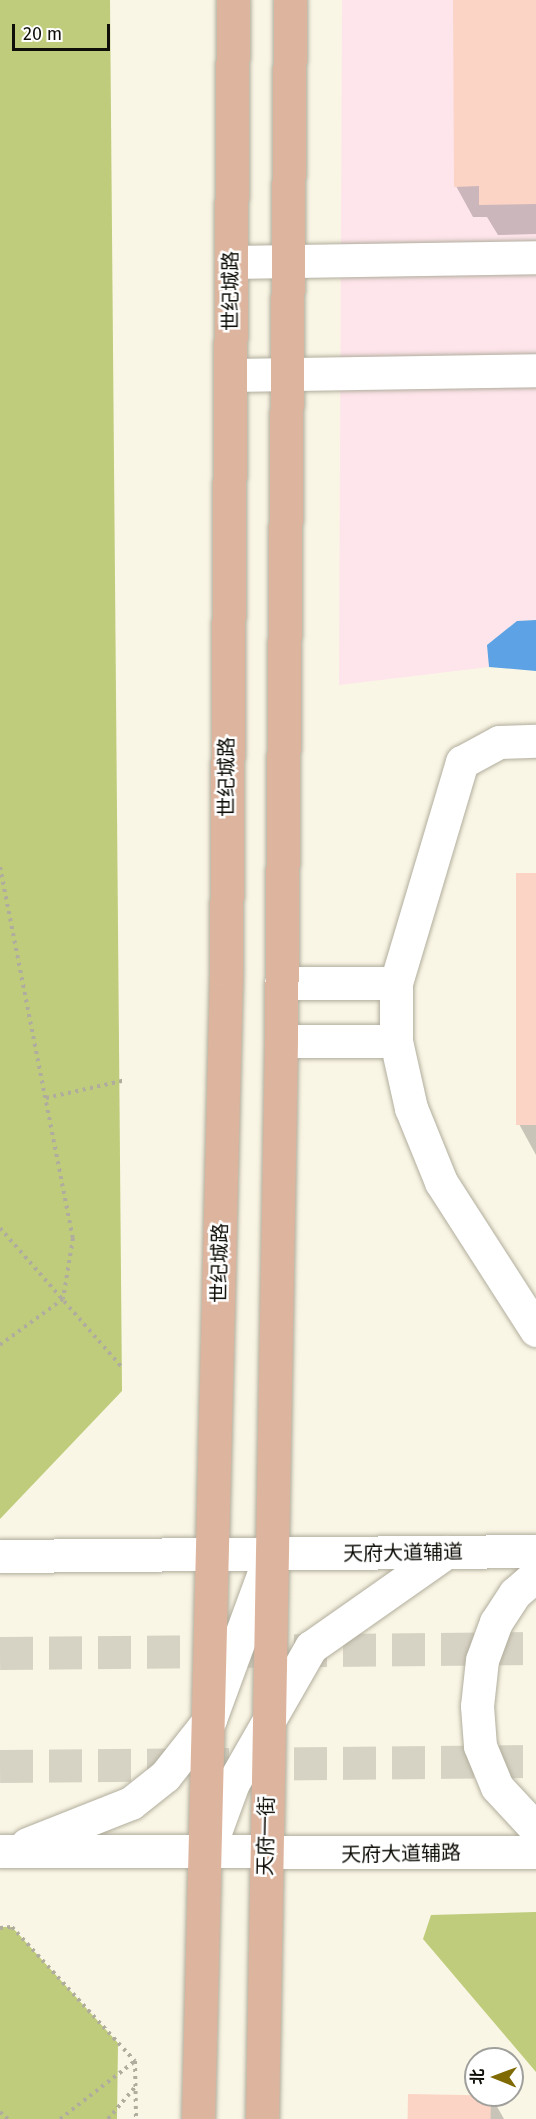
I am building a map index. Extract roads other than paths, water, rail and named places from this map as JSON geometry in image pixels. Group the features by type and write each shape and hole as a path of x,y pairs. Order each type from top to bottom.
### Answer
{"main road":[{"name":"世纪城路","path":"214,1554 231,375 233,0"},
{"path":"270,1554 282,1041 290,0"},
{"path":"198,2119 214,1554"},
{"name":"天府一街","path":"262,2119 270,1554"}],"street":[{"path":"231,262 536,257"},
{"path":"231,375 536,370"},
{"path":"536,741 499,742 462,762 396,983 396,1041 411,1108 441,1182 536,1330"},
{"path":"281,983 396,983"},
{"path":"282,1041 396,1041"},
{"name":"天府大道辅道","path":"214,1554 536,1551"},
{"path":"4,1851 206,1855 233,1783 267,1717 311,1647 446,1552"},
{"path":"0,1556 214,1554"},
{"path":"4,1851 131,1803 165,1776 210,1719 270,1554"},
{"path":"536,1575 515,1593 496,1622 482,1660 477,1706 480,1746 497,1787 536,1829"},
{"name":"天府大道辅路","path":"206,1855 536,1852"}],"water":[{"path":"536,620 536,671 489,667 487,645 517,621"}],"tunnel":[{"path":"0,1653 536,1648"},
{"path":"0,1766 536,1761"}]}
